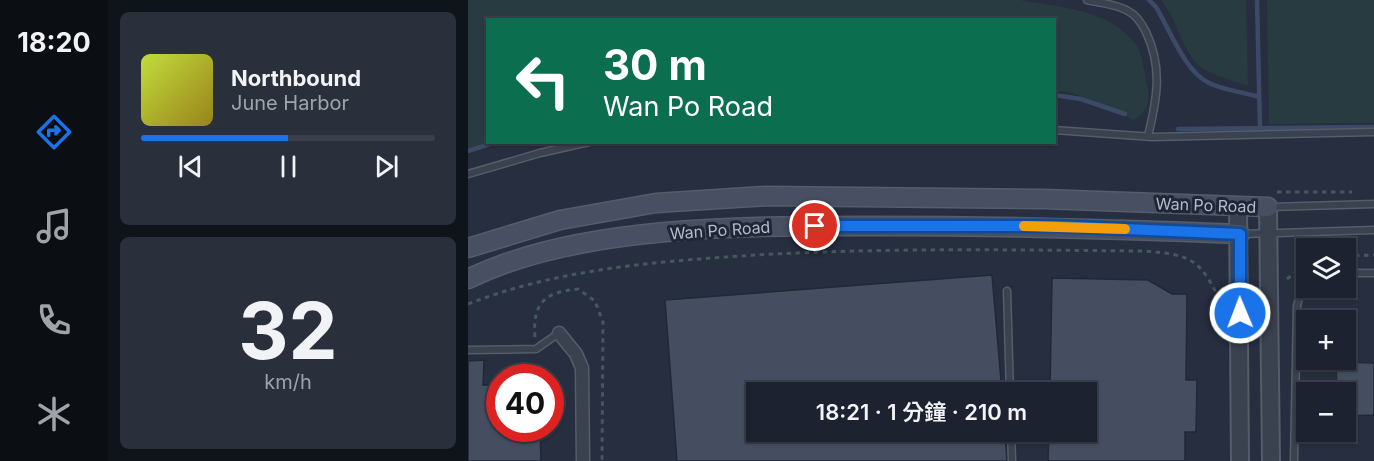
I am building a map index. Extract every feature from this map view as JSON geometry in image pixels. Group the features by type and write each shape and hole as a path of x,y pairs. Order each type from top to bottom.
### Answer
{"main road":[{"name":"Wan Po Road","path":"468,248 560,220 656,203 766,196 1043,199 1268,207"},
{"name":"Wan Po Road","path":"468,279 490,268 571,246 660,234 767,226 1055,226 1240,234"}],"street":[{"path":"1238,207 1240,461"},
{"path":"1268,207 1271,461"},
{"path":"559,333 576,354 582,368 583,461"}],"lane":[{"path":"1087,0 1129,11 1142,24 1151,43 1159,70 1157,101 1148,136"},
{"path":"1056,130 1148,136 1374,132"},
{"path":"468,174 540,153 581,144"},
{"name":"Wan Po Road","path":"1268,207 1374,204"},
{"name":"Wan Po Road","path":"1240,234 1374,230"},
{"path":"1356,273 1374,273"},
{"path":"1007,291 1010,382"},
{"path":"1294,461 1299,298"},
{"path":"468,350 536,349 559,333"},
{"path":"1011,442 1012,461"}],"path":[{"path":"1309,193 1363,192"},
{"path":"468,304 502,291 631,264 827,250 1132,250 1180,254 1198,265 1216,292"},
{"path":"1356,256 1374,255"},
{"path":"1287,279 1296,272"}],"green space":[{"path":"468,0 1020,0 1082,11 1111,22 1137,46 1148,91 1145,110 1133,120 1126,116 1126,112 1069,92 1056,91 1056,18 486,18 487,144 468,149"},
{"path":"1161,0 1246,0 1248,86 1211,73 1198,64 1188,52"},
{"path":"1267,0 1374,0 1374,123 1269,124"}],"building":[{"path":"992,275 1001,382 746,382 746,442 1006,442 1007,461 677,461 665,300"},
{"path":"1052,278 1148,280 1172,294 1187,294 1186,380 1197,380 1196,432 1185,432 1185,461 1048,461 1049,442 1097,442 1097,382 1050,382"},
{"path":"484,360 486,442 540,442 541,461 468,461 468,361"},
{"path":"1356,363 1374,363 1374,415 1356,416 1356,382 1337,382 1336,370 1356,370"}],"waterway":[{"path":"1149,0 1156,7 1185,60 1200,78 1220,87 1259,97"},
{"path":"1257,0 1260,128"},
{"path":"1056,95 1081,99 1125,114"},
{"path":"1178,129 1374,127"},
{"path":"468,151 490,144"}],"slow traffic":[{"path":"1024,226 1125,229"}],"route":[{"path":"815,226 1055,226 1240,234 1240,313"}]}
